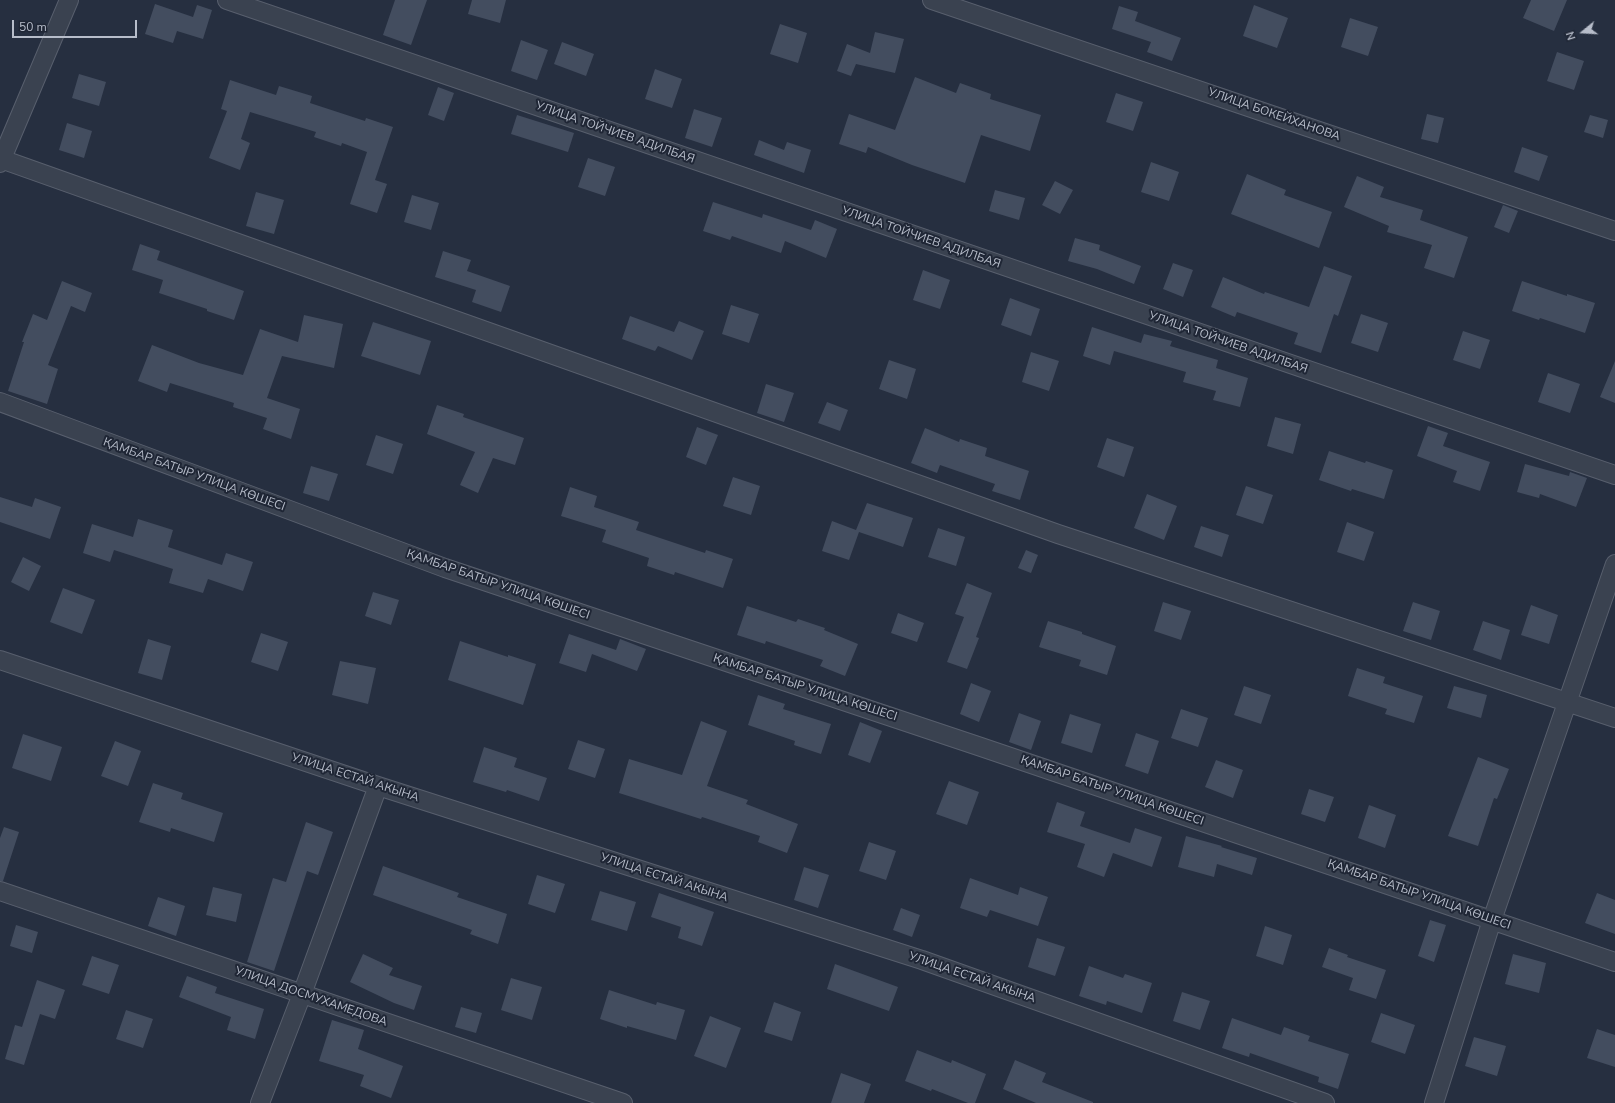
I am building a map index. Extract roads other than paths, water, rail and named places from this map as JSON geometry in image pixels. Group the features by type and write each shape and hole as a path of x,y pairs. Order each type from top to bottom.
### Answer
{"street":[{"path":"69,0 1,161 1058,534 1615,718"},
{"name":"УЛИЦА ТОЙЧИЕВ АДИЛБАЯ","path":"227,0 1615,475"},
{"name":"УЛИЦА БОКЕЙХАНОВА","path":"932,0 1615,231"},
{"name":"ҚАМБАР БАТЫР УЛИЦА КӨШЕСІ","path":"0,402 445,568 981,747 1615,962"},
{"path":"1434,1103 1492,920 1615,564"},
{"name":"УЛИЦА ЕСТАЙ АКЫНА","path":"0,660 378,786 922,960 1325,1103"},
{"path":"260,1103 302,994 378,786"},
{"name":"УЛИЦА ДОСМУХАМЕДОВА","path":"0,891 623,1103"}]}
